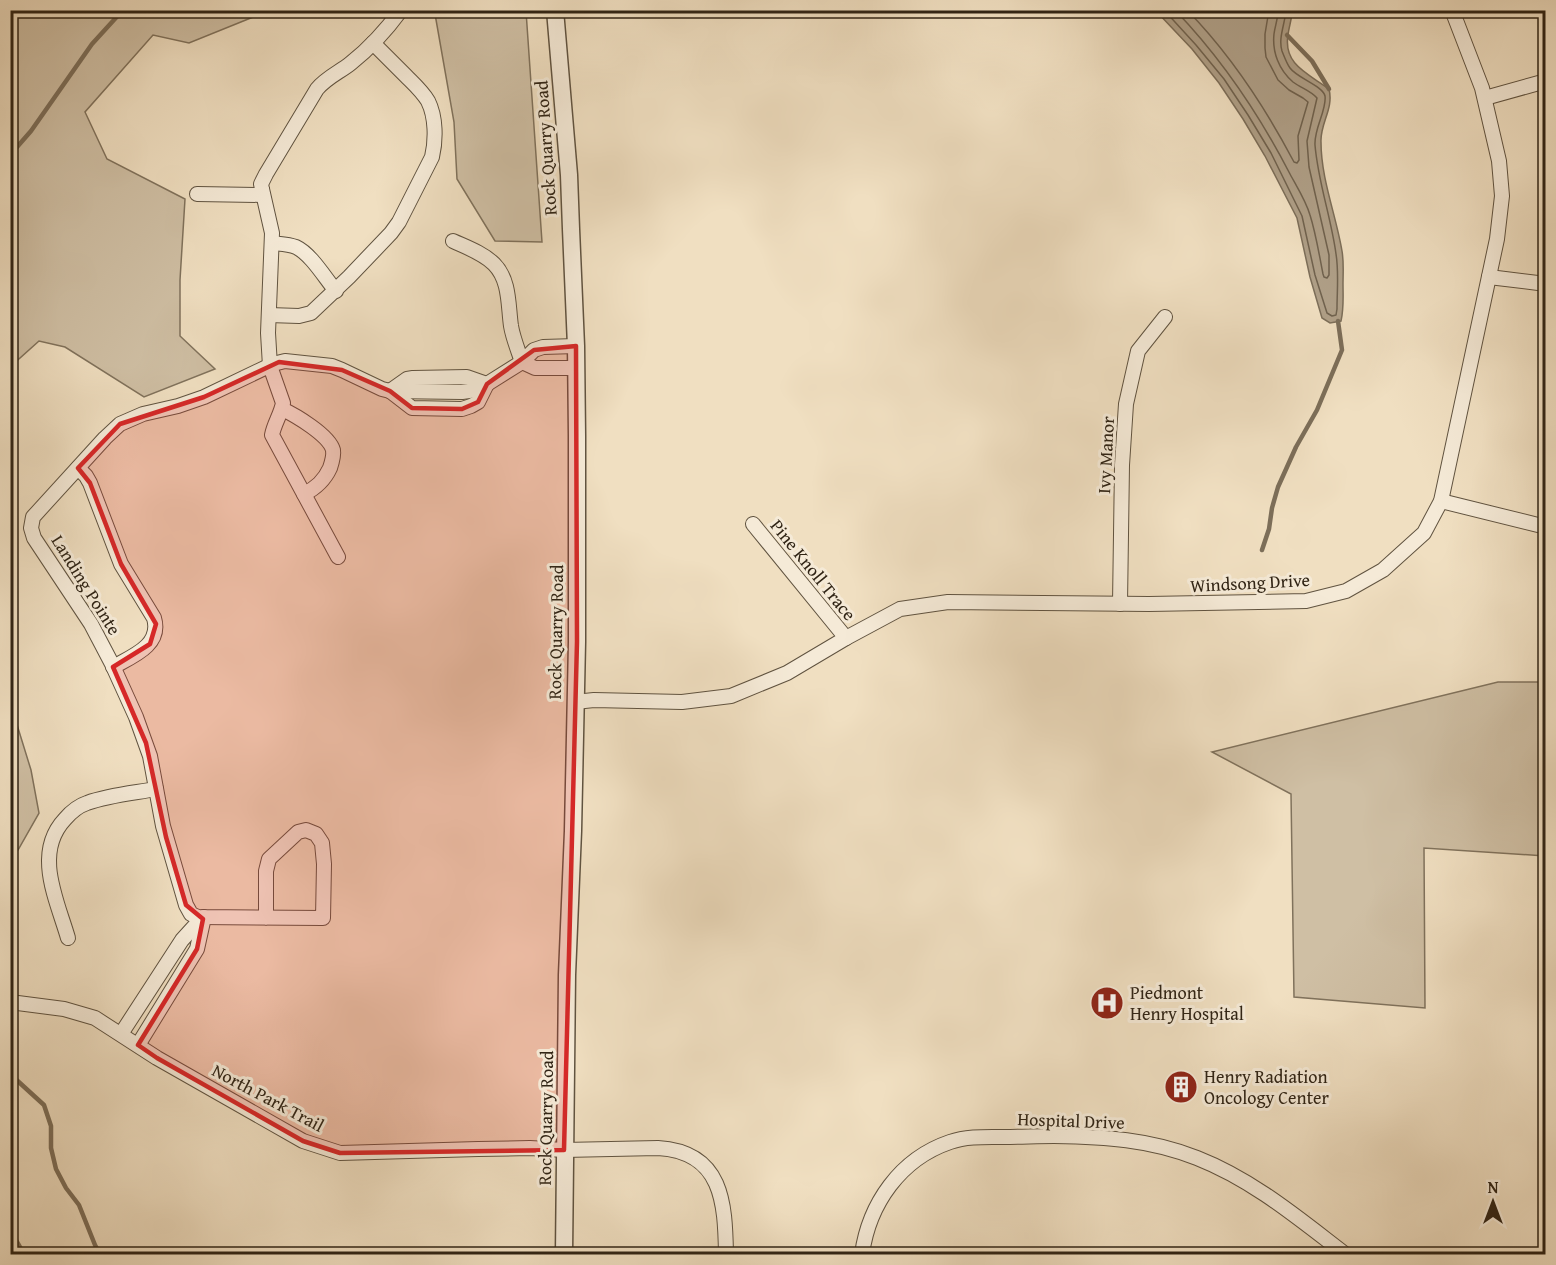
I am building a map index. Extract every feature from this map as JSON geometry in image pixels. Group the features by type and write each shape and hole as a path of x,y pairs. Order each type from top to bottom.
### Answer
{"street":[{"path":"338,557 272,435 283,403 270,366 269,315 272,243 271,225 261,184 317,89 373,43 401,10"},
{"name":"Rock Quarry Road","path":"555,10 569,175 576,346 577,642 567,975 564,1254"},
{"name":"Windsong Drive","path":"575,702 594,700 682,702 730,696 787,673 900,609 948,602 1120,604 1306,601 1346,591 1383,570 1424,533 1441,501 1497,239 1502,196 1499,161 1482,88 1452,10"},
{"path":"269,315 306,315 317,309 385,241 395,228 427,168 434,149 433,119 428,101 418,87 373,43"},
{"path":"1485,98 1545,81"},
{"path":"197,194 263,195"},
{"path":"453,241 494,263 503,277 506,284 511,327 522,362 535,368 576,368"},
{"path":"272,243 288,245 303,252 336,291"},
{"path":"1489,277 1545,284"},
{"name":"Ivy Manor","path":"1120,604 1122,465 1126,404 1138,351 1165,317"},
{"name":"Landing Pointe","path":"204,917 194,916 186,905 166,837 146,743 136,717 91,624 34,538 31,523 36,513 120,424 143,414 204,397 285,361 332,366 390,391 412,408 462,409 478,402 487,384 522,362 534,350 543,347 576,346"},
{"path":"390,391 407,379 413,378 467,377 487,384"},
{"path":"282,409 312,428 332,447 333,459 327,474 316,487 304,494"},
{"path":"78,468 90,483 122,564 156,624 156,631 150,644 113,667"},
{"path":"1441,501 1545,527"},
{"name":"Pine Knoll Trace","path":"753,524 846,638"},
{"path":"68,938 48,868 49,848 56,830 71,813 85,804 156,789"},
{"path":"122,1034 182,940 204,917 266,918 323,918 323,848 319,838 311,831 298,832 269,859 266,871 266,918"},
{"path":"138,1045 197,949 204,917"},
{"name":"North Park Trail","path":"10,1002 64,1009 95,1018 157,1058 303,1141 340,1153 530,1148 672,1149 693,1157 712,1174 723,1206 726,1224 726,1254"},
{"name":"Hospital Drive","path":"862,1254 873,1212 886,1190 899,1174 932,1150 950,1142 976,1137 1045,1136 1104,1137 1129,1140 1175,1150 1197,1158 1224,1170 1273,1199 1345,1254"}],"highlighted area":[{"path":"576,346 577,642 564,1150 340,1153 303,1141 157,1058 138,1045 197,949 203,919 186,905 166,837 146,743 113,667 150,644 156,624 121,564 90,483 78,468 120,424 204,397 279,362 342,370 390,391 412,408 462,409 478,402 487,384 534,350"}],"shaded area":[{"path":"11,10 268,11 189,43 153,35 85,112 107,159 185,199 180,280 180,336 215,369 144,397 65,347 39,341 11,366"},
{"path":"436,11 526,11 542,242 495,241 457,179 454,122"},
{"path":"1498,682 1545,682 1545,856 1424,848 1425,1008 1294,997 1291,794 1212,752"},
{"path":"10,702 31,770 39,813 18,850 11,851"}],"water":[{"path":"1156,11 1292,11 1288,35 1289,54 1299,68 1329,89 1330,103 1321,135 1322,156 1343,255 1341,321 1330,323 1322,318 1297,218 1243,119 1219,83 1192,49"}],"waterway":[{"path":"10,155 31,131 92,44 123,10"},
{"path":"1287,35 1312,61 1329,89"},
{"path":"1262,550 1278,487 1296,447 1317,410 1342,350 1338,321"},
{"path":"10,1074 44,1105 51,1126 51,1148 56,1169 66,1188 79,1205 100,1254"},
{"path":"10,1226 24,1254"}],"place":[{"name":"Piedmont Henry Hospital","path":"1107,1003"},
{"name":"Henry Radiation Oncology Center","path":"1181,1087"}]}
